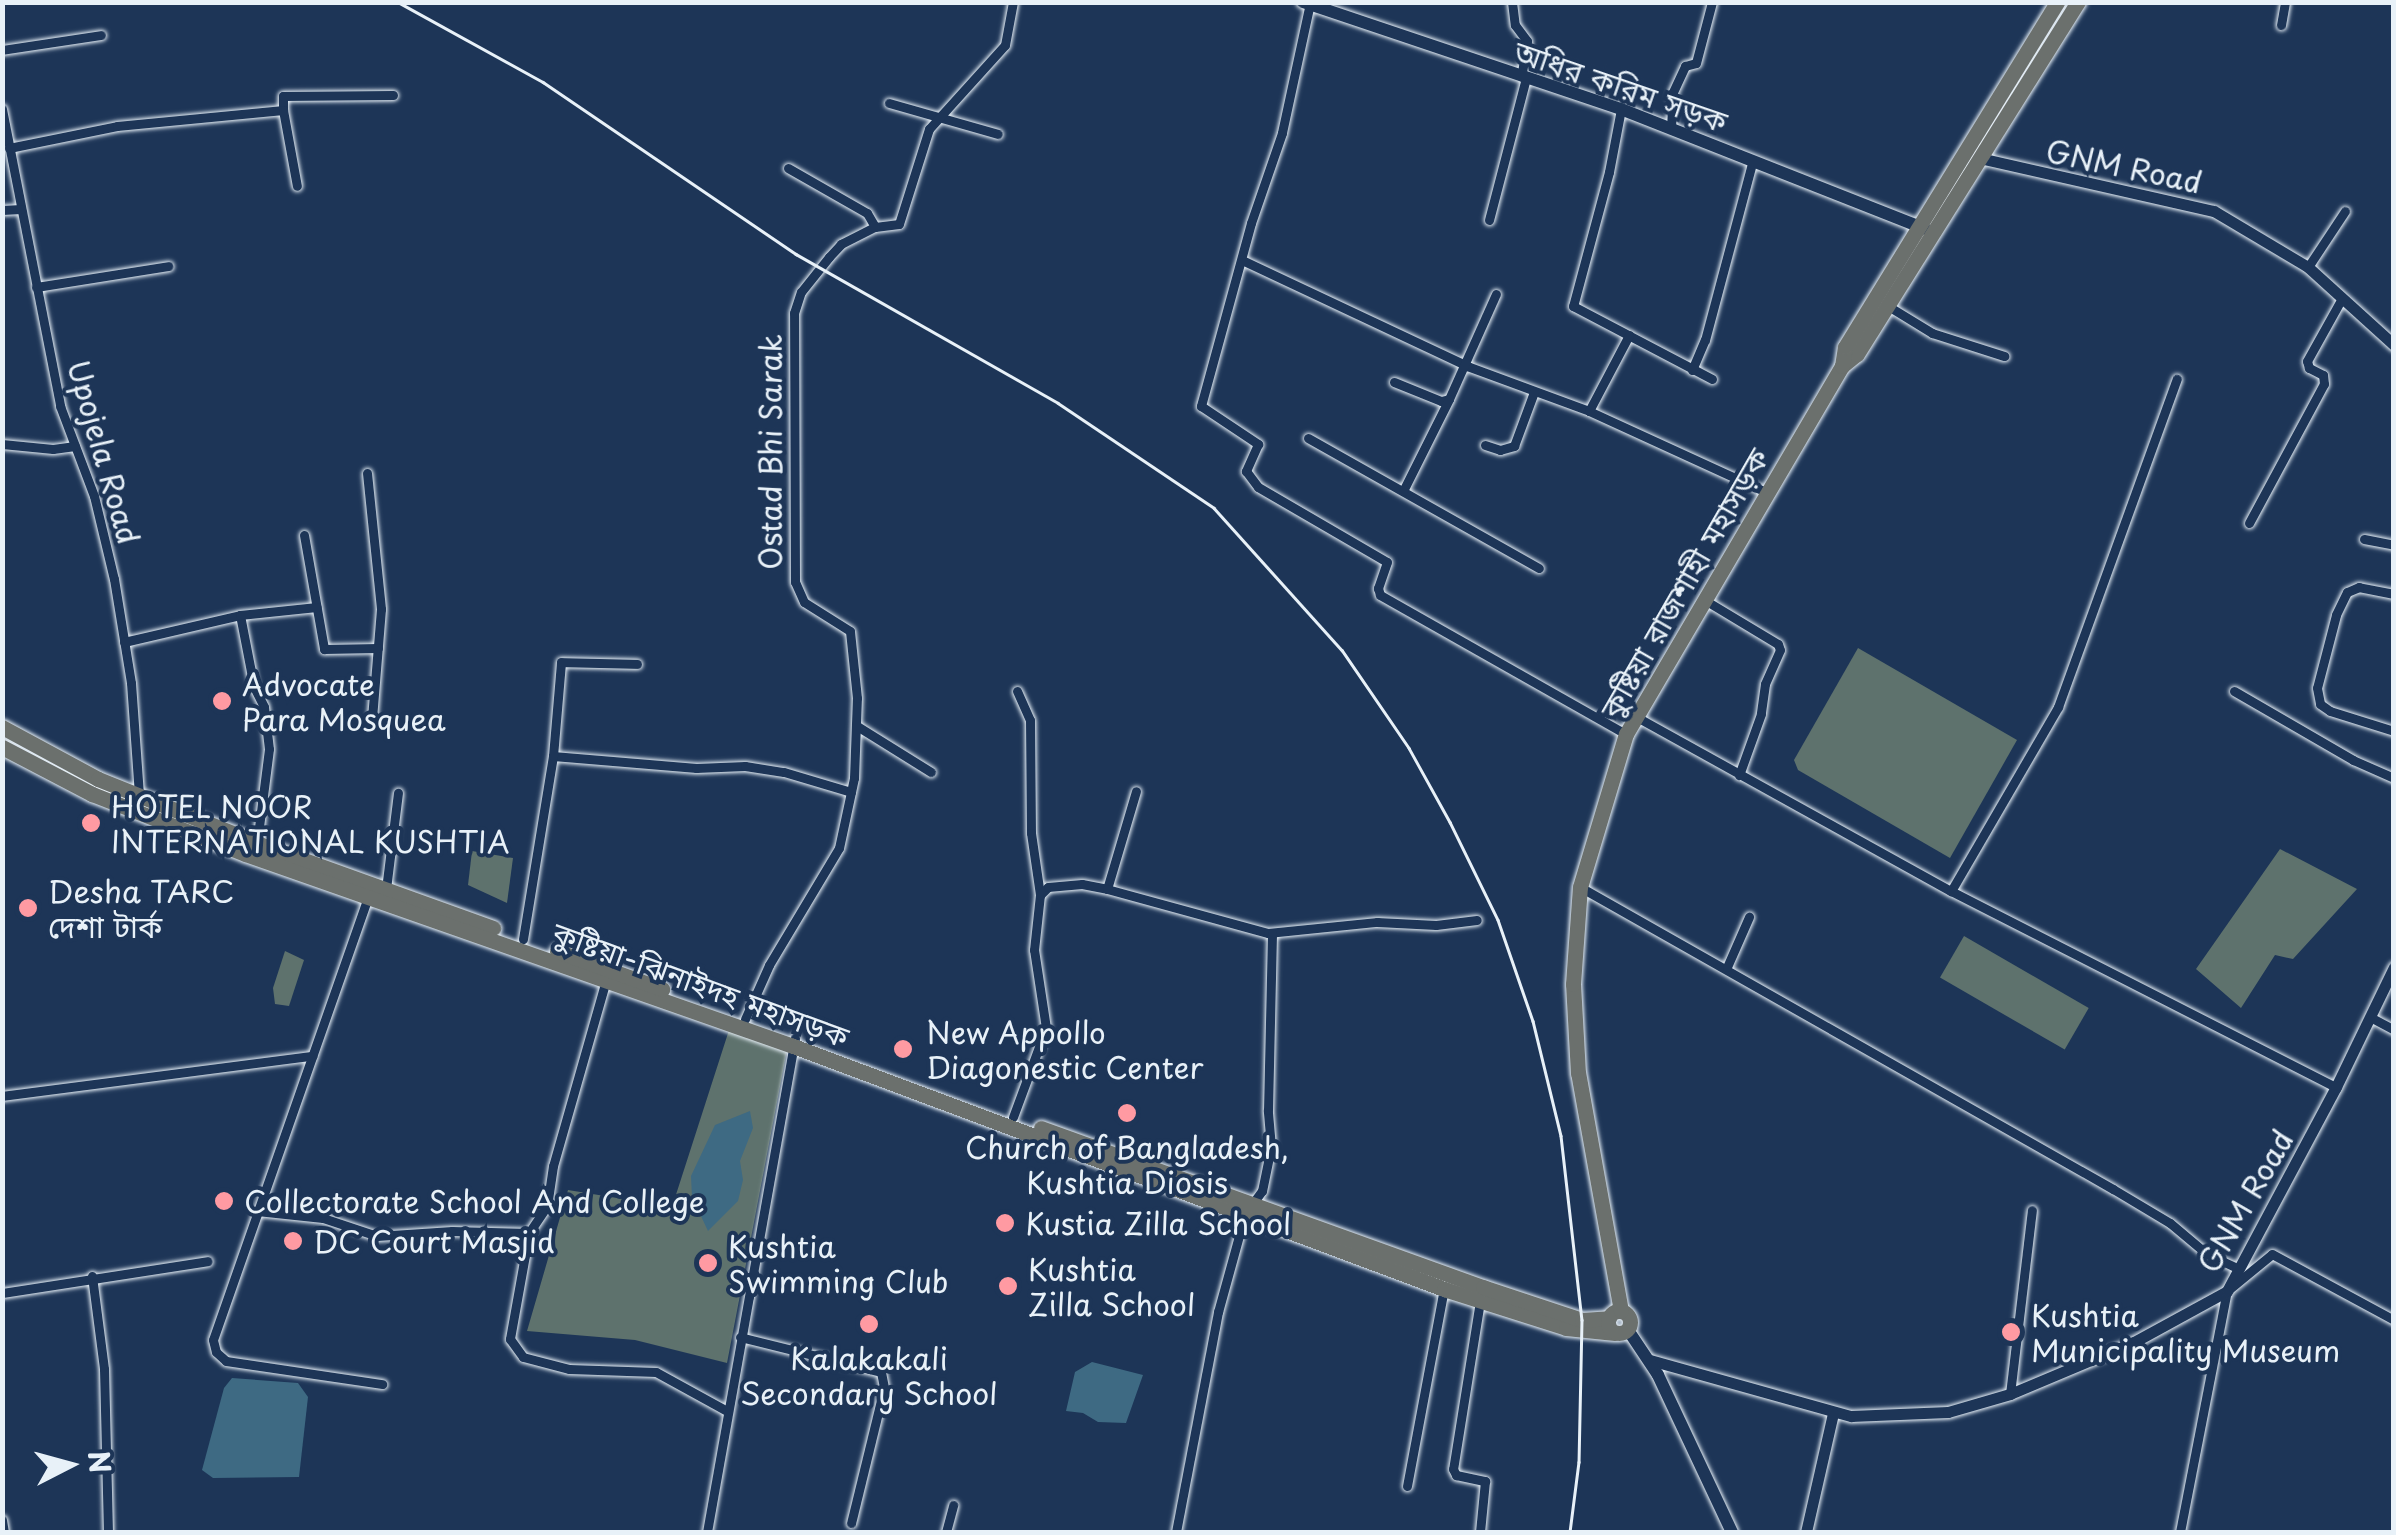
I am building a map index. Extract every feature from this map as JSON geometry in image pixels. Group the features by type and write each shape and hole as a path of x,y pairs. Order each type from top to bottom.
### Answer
{"highway":[{"name":"কুষ্টিয়া রাজশাহী মহাসড়ক","path":"1618,1323 1578,1073 1573,984 1580,887 1626,734 1842,366 1857,354 1888,306 2057,2"},
{"name":"কুষ্টিয়া রাজশাহী মহাসড়ক","path":"1842,366 1845,347 1980,158 2078,2"},
{"name":"কুষ্টিয়া-ঝিনাইদহ মহাসড়ক","path":"2,727 98,779 520,947 711,1011 1514,1304 1582,1320 1618,1323"},
{"name":"কুষ্টিয়া-ঝিনাইদহ মহাসড়ক","path":"2,747 134,812 523,939 607,975"},
{"name":"কুষ্টিয়া-ঝিনাইদহ মহাসড়ক","path":"711,1011 745,1019 794,1042"},
{"name":"কুষ্টিয়া-ঝিনাইদহ মহাসড়ক","path":"918,1087 1012,1117 1250,1208"},
{"name":"কুষ্টিয়া-ঝিনাইদহ মহাসড়ক","path":"1397,1263 1444,1289 1480,1301 1514,1304"}],"main road":[{"name":"অধির করিম সড়ক","path":"1308,3 1621,109 1927,230"},
{"path":"1618,1323 1650,1360 1732,1532"}],"street":[{"path":"788,168 867,214 875,227 899,224 928,129 1005,45 1013,2"},
{"path":"1488,220 1524,78 1528,41 1515,25 1512,2"},
{"path":"1671,128 1674,92 1685,66 1696,63 1712,2"},
{"path":"2280,25 2285,2"},
{"path":"1308,3 1282,134 1200,406 1258,444 1246,471 1249,479 1387,562 1378,588 1380,595 1626,734"},
{"path":"2,50 101,35"},
{"path":"297,186 283,96 394,95"},
{"path":"889,103 998,134"},
{"name":"Upojela Road","path":"2,109 60,406 94,496 124,642 139,795 134,812"},
{"path":"1621,109 1610,172 1573,306 1712,380"},
{"path":"9,148 117,126 284,110"},
{"name":"GNM Road","path":"1980,158 2214,211 2308,267 2394,344"},
{"path":"1692,370 1754,160"},
{"path":"2,210 20,209"},
{"path":"2308,267 2345,210"},
{"name":"Ostad Bhi Sarak","path":"745,1019 768,964 839,848 851,792 856,726 850,630 804,602 795,582 794,314 801,292 829,256 842,244 875,227"},
{"path":"1242,260 1467,366 1589,411 1768,493"},
{"path":"36,287 168,266"},
{"path":"1403,491 1467,366 1496,294"},
{"path":"2249,523 2324,384 2323,374 2308,368 2307,361 2342,298"},
{"path":"1888,306 1932,333 2004,356"},
{"path":"1589,411 1630,335"},
{"path":"1951,890 2058,707 2177,379"},
{"path":"1394,382 1442,401 1449,399"},
{"path":"1485,445 1500,450 1514,446 1534,392"},
{"path":"1308,438 1539,568"},
{"path":"2,444 53,449 75,446"},
{"path":"367,473 380,609 372,718"},
{"path":"304,534 324,649 378,648"},
{"path":"2364,539 2394,545"},
{"path":"2394,594 2359,586 2347,592 2336,615 2316,688 2320,704 2330,711 2394,731"},
{"path":"1704,599 1778,644 1780,650 1765,684 1762,714 1739,775"},
{"path":"124,642 240,615 317,607"},
{"path":"240,615 254,687 264,707 270,749 257,844"},
{"path":"523,939 553,756 560,662 638,664"},
{"path":"2234,690 2353,760 2394,778"},
{"path":"1012,1117 1046,1028 1034,950 1040,895 1031,832 1030,720 1017,691"},
{"path":"1636,716 1951,890 2336,1087"},
{"path":"856,726 932,772"},
{"path":"553,756 696,768 745,766 784,772 851,792"},
{"path":"1108,888 1136,791"},
{"path":"382,1384 226,1361 216,1352 216,1324 376,891 398,792"},
{"path":"1040,895 1059,884 1108,888 1251,932 1377,922 1436,925 1477,920"},
{"path":"1580,887 1728,967 2063,1165 2170,1223 2207,1254 2239,1269"},
{"path":"1728,967 1749,918"},
{"path":"1176,1532 1218,1312 1250,1208 1262,1191 1272,1146 1268,1110 1272,933"},
{"name":"GNM Road","path":"1650,1360 1851,1416 1948,1412 2010,1394 2134,1342 2227,1291 2336,1087 2394,967"},
{"path":"607,975 553,1166 547,1206 528,1234 510,1339 523,1357 569,1369 656,1372 728,1411"},
{"path":"2370,1017 2394,1030"},
{"path":"707,1532 794,1042"},
{"path":"2,1096 312,1056"},
{"path":"257,1210 323,1218 377,1236 452,1231 528,1234"},
{"path":"2010,1394 2032,1210"},
{"path":"2180,1532 2227,1291 2272,1254 2394,1320"},
{"path":"2,1292 208,1261"},
{"path":"92,1276 104,1369 108,1532"},
{"path":"1408,1486 1444,1289"},
{"path":"1480,1301 1453,1469 1456,1474 1485,1481 1480,1532"},
{"path":"740,1337 881,1372 884,1388 851,1523"},
{"path":"1806,1532 1833,1412"},
{"path":"946,1532 953,1505"},
{"path":"2,1520 4,1532"}],"green space":[{"path":"1858,648 2017,740 1950,858 1798,770 1794,760"},
{"path":"2280,849 2357,889 2293,959 2275,955 2241,1008 2196,969"},
{"path":"472,851 513,858 507,903 468,885"},
{"path":"1964,936 2089,1008 2065,1050 1940,978"},
{"path":"285,951 304,960 289,1006 275,1004 273,988"},
{"path":"730,1027 787,1050 727,1363 635,1340 527,1331 568,1190 672,1207"}],"water":[{"path":"750,1111 753,1128 740,1161 743,1180 738,1201 708,1231 692,1197 691,1176 715,1125"},
{"path":"1092,1362 1143,1375 1126,1423 1098,1422 1083,1413 1066,1411 1075,1372"},
{"path":"232,1378 298,1383 308,1397 299,1477 213,1478 202,1470 224,1388"}],"railway":[{"path":"398,2 543,82 796,254 1058,403 1214,508 1342,650 1409,748 1450,822 1498,920 1533,1021 1561,1136 1582,1320 1579,1462 1570,1532"}],"place":[{"name":"Advocate Para Mosquea","path":"222,701"},
{"name":"HOTEL NOOR INTERNATIONAL KUSHTIA","path":"91,823"},
{"name":"Desha TARC দেশা টার্ক","path":"28,908"},
{"name":"New Appollo Diagonestic Center","path":"903,1049"},
{"name":"Church of Bangladesh, Kushtia Diosis","path":"1127,1113"},
{"name":"Collectorate School And College","path":"224,1201"},
{"name":"Kustia Zilla School","path":"1005,1223"},
{"name":"DC Court Masjid","path":"293,1241"},
{"name":"Kushtia Swimming Club","path":"708,1263"},
{"name":"Kushtia Zilla School","path":"1008,1286"},
{"name":"Kalakakali Secondary School","path":"869,1324"},
{"name":"Kushtia Municipality Museum","path":"2011,1332"}]}
